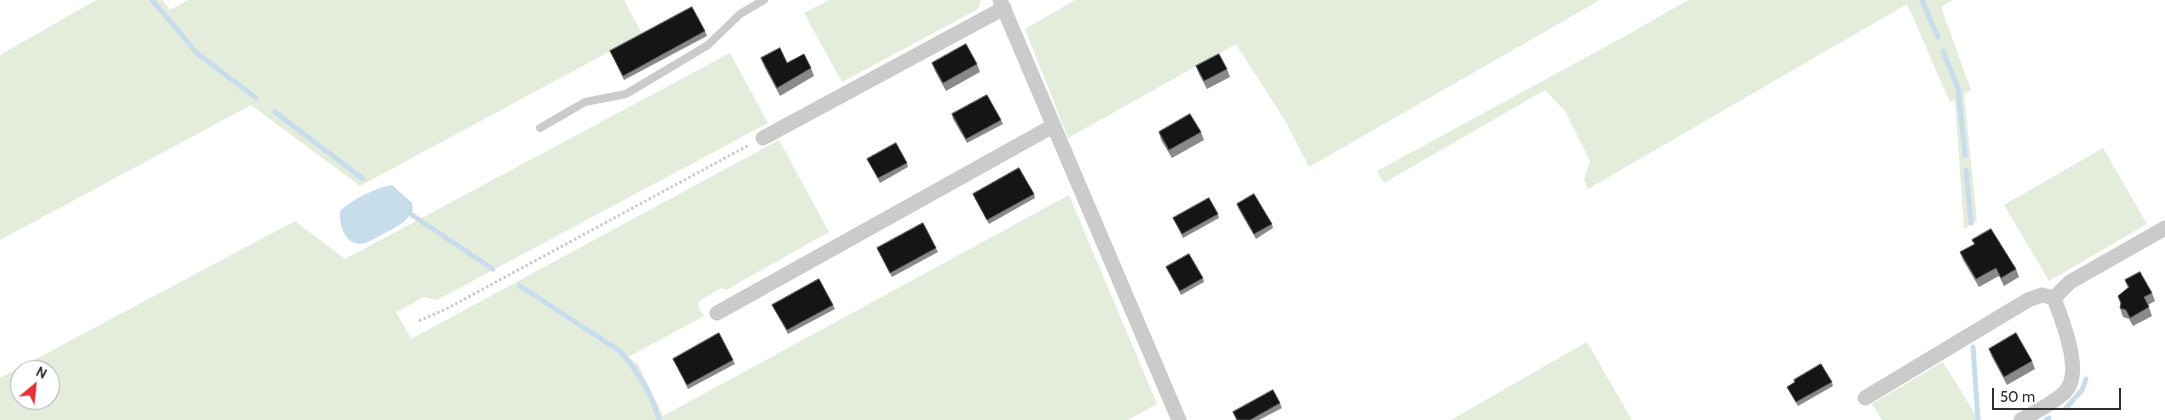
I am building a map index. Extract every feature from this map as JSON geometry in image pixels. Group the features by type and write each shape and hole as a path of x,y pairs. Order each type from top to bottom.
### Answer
{"street":[{"path":"763,138 1002,4 1179,420"},
{"path":"716,313 1053,126"},
{"path":"2054,298 2070,282 2165,228"},
{"path":"1865,398 2028,300 2042,295 2054,298"},
{"path":"2021,420 2064,393 2071,384 2074,374 2054,298"}],"lane":[{"path":"540,128 585,102 626,94 708,45 740,14 764,0"}],"path":[{"path":"419,321 448,308 763,138"}],"green space":[{"path":"96,0 162,0 170,10 188,0 624,0 642,34 360,186 251,105 0,240 0,55"},
{"path":"829,0 981,0 978,9 842,82 804,13"},
{"path":"1075,0 1600,0 1309,167 1286,122 1236,44 1068,138 1025,29"},
{"path":"1688,0 1952,0 1941,7 1971,90 1964,94 1977,221 1964,229 1955,100 1950,102 1907,4 1588,189 1584,179 1590,161 1565,111 1545,90 1384,183 1377,171"},
{"path":"730,53 768,123 437,300 424,297 396,312 411,339 779,140 829,232 726,290 721,288 699,301 698,307 704,316 628,357 638,364 663,416 1069,195 1157,404 1128,420 0,420 0,378 10,373 10,410 60,410 60,360 34,360 295,221 345,259"},
{"path":"2103,148 2147,224 2049,281 2004,205"},
{"path":"1587,342 1632,420 1451,420"},
{"path":"1943,362 1979,420 1882,420 1872,404"}],"water":[{"path":"392,185 412,203 413,210 404,222 365,243 358,244 348,239 342,229 340,211 364,195"}],"building":[{"path":"692,7 705,31 623,76 610,51"},
{"path":"966,44 977,64 943,83 932,63"},
{"path":"780,48 787,63 804,54 811,68 777,88 761,58"},
{"path":"1219,54 1227,69 1204,81 1196,66"},
{"path":"987,95 1001,120 966,139 952,114"},
{"path":"1190,114 1201,132 1169,150 1159,132"},
{"path":"896,143 907,163 878,178 867,159"},
{"path":"1019,168 1034,194 987,220 973,194"},
{"path":"1254,194 1272,224 1254,234 1237,204"},
{"path":"1209,198 1218,214 1182,234 1173,218"},
{"path":"923,223 936,248 890,273 877,248"},
{"path":"1991,229 2016,269 2001,278 1996,268 1976,279 1960,252 1975,244 1972,240"},
{"path":"1189,254 1203,278 1180,291 1166,267"},
{"path":"2140,272 2152,293 2144,297 2149,307 2130,318 2126,310 2120,308 2121,303 2118,296 2129,287 2125,280"},
{"path":"819,279 833,305 787,330 772,305"},
{"path":"719,333 733,360 687,385 673,359"},
{"path":"2016,333 2032,361 2004,377 1989,349"},
{"path":"1821,364 1832,382 1796,402 1787,387 1795,382 1794,380"},
{"path":"1273,390 1280,403 1250,420 1237,420 1233,412"}],"waterway":[{"path":"152,0 197,53 256,98"},
{"path":"1922,0 1938,37"},
{"path":"1943,51 1958,88 1965,155"},
{"path":"275,112 363,179"},
{"path":"1966,170 1971,223"},
{"path":"406,211 493,269"},
{"path":"520,286 620,351 643,383 653,401 659,420"},
{"path":"1973,347 1978,420"},
{"path":"2066,408 2082,390 2086,379"}]}
